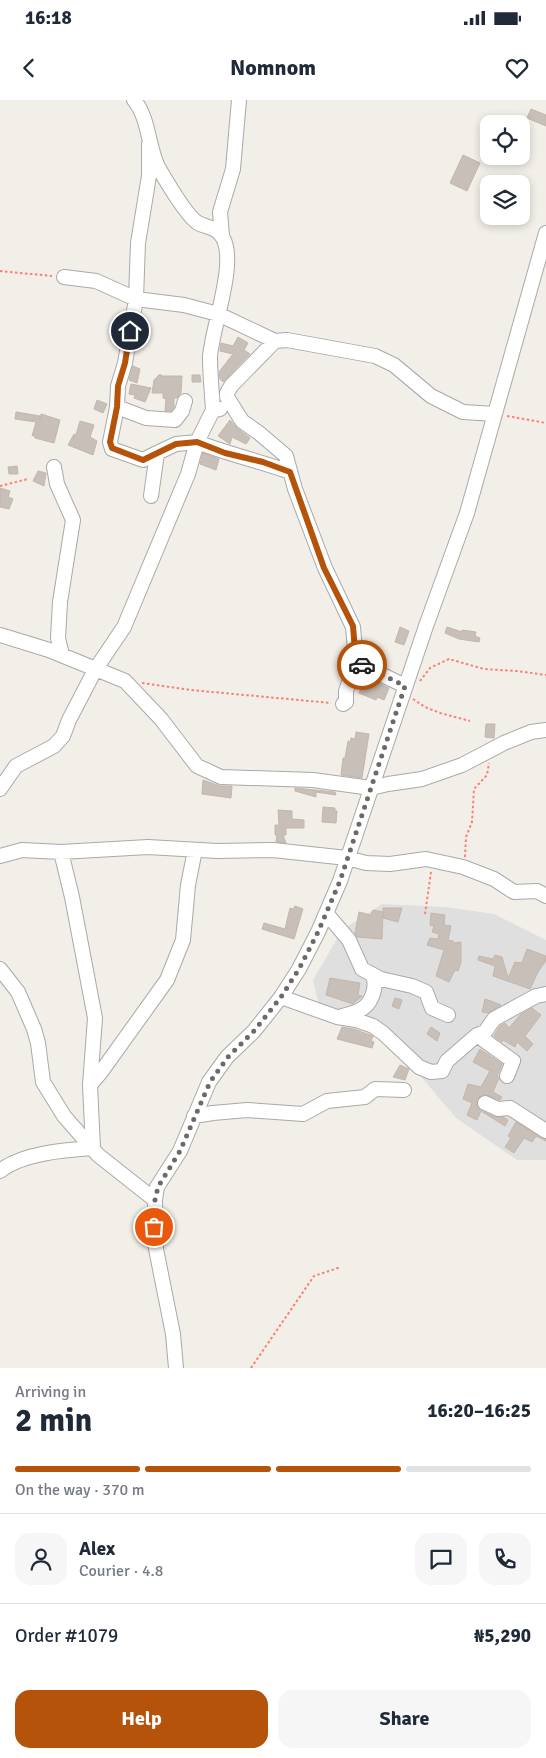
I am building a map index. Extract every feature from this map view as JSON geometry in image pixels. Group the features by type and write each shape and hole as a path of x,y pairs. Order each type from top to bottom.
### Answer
{"street":[{"path":"134,100 141,111 149,144 159,167 184,208 197,222 212,227 222,236"},
{"path":"0,788 16,766 54,746 63,736 69,720 95,670 124,627 188,474 197,442 213,410 210,356 226,273 226,248 222,236 220,212 233,169 239,100"},
{"path":"149,144 149,176 138,243 136,299 125,363 118,386 117,407 110,442 112,448 143,460 176,444 197,442 225,453 263,462 290,472"},
{"path":"176,1368 173,1334 156,1249 155,1200 158,1187 180,1151 210,1082 228,1057 254,1031 281,997 303,962 326,913 408,689 467,513 546,233"},
{"path":"64,277 96,282 136,299 184,305 218,314 275,341 287,340 375,356 394,365 431,396 463,412 496,414"},
{"path":"275,341 231,386 227,397 242,421 286,456 324,568 353,626 356,662 346,691 346,702 343,704"},
{"path":"117,407 146,418 175,420 182,411 185,400"},
{"path":"213,410 233,407"},
{"path":"151,496 157,453"},
{"path":"54,467 57,484 73,520 60,602 58,638 62,656"},
{"path":"0,635 62,656 125,681 161,719 197,766 221,777 313,780 371,788 422,779 462,765 504,743 531,732 546,730"},
{"path":"356,662 408,689"},
{"path":"0,856 22,850 61,852 148,847 195,850 273,850 390,864 426,859 463,867 494,879 514,892 537,891 546,896"},
{"path":"90,1085 167,980 183,940 188,885 195,850"},
{"path":"61,852 95,1018 90,1085 93,1148"},
{"path":"326,913 348,940 362,969 381,979 412,986 426,992 432,1008 448,1015"},
{"path":"0,968 18,992 38,1043 43,1082 64,1116 98,1155 155,1200"},
{"path":"337,1017 356,1013 364,1009 372,1000 376,982 372,975"},
{"path":"281,997 337,1017 356,1020 373,1026 419,1067 431,1072 442,1071 447,1061 476,1035 485,1032 494,1019 543,995"},
{"path":"364,1009 373,1026"},
{"path":"476,1035 513,1061 507,1076"},
{"path":"194,1116 247,1110 303,1114 327,1101 365,1097 375,1089 404,1090"},
{"path":"485,1103 498,1109 510,1108 546,1131"},
{"path":"0,1171 16,1161 52,1152 93,1148"}],"path":[{"path":"0,271 64,277"},
{"path":"496,414 546,423"},
{"path":"0,486 28,479"},
{"path":"470,721 425,708 415,700 408,689 430,668 449,659 484,669 546,675"},
{"path":"125,681 191,690 343,704"},
{"path":"463,867 466,836 472,822 474,789 487,775 490,763 486,754"},
{"path":"425,914 432,860"},
{"path":"251,1368 314,1276 341,1267"}],"shaded area":[{"path":"382,904 446,907 494,914 546,940 546,1160 517,1160 456,1118 395,1046 319,1006 313,980 342,930"}],"building":[{"path":"531,109 546,115 546,126 530,119 530,115 528,115"},
{"path":"463,155 480,163 467,191 450,183"},
{"path":"238,337 248,343 244,350 250,354 223,382 220,379 219,372 233,354 220,351 221,343 233,346"},
{"path":"133,366 140,369 137,383 129,380"},
{"path":"160,374 162,376 182,376 181,393 177,398 174,398 174,407 171,411 165,411 166,399 163,398 163,393 152,393 154,380"},
{"path":"192,375 200,375 201,382 192,382"},
{"path":"131,384 151,388 145,402 134,398 135,395 129,394"},
{"path":"97,400 107,404 103,413 94,409"},
{"path":"16,412 40,416 40,420 41,414 60,420 54,443 35,438 34,435 32,436 36,422 15,419"},
{"path":"230,420 250,438 246,444 232,437 230,444 218,436"},
{"path":"80,421 94,425 90,437 97,441 93,455 68,445 74,434 76,435"},
{"path":"203,453 219,459 216,470 200,464"},
{"path":"17,466 18,474 9,474 8,467"},
{"path":"38,471 46,473 44,486 33,481"},
{"path":"0,488 10,491 8,497 13,499 9,509 0,507"},
{"path":"400,627 409,631 404,645 395,642"},
{"path":"447,627 462,632 462,630 476,632 475,636 480,638 479,642 459,639 445,633"},
{"path":"366,677 389,688 384,700 377,697 376,700 359,693"},
{"path":"486,724 495,724 494,738 485,737"},
{"path":"356,732 369,734 362,778 341,775 348,741 350,742 351,738 355,739"},
{"path":"203,780 220,786 232,786 231,798 202,794"},
{"path":"295,788 335,792 336,795 316,792 316,797 295,791"},
{"path":"323,807 335,808 335,811 337,811 336,823 322,822"},
{"path":"278,810 292,811 292,819 304,820 304,828 286,828 286,835 283,835 286,843 276,842 275,825 279,825"},
{"path":"295,906 303,909 294,939 262,929 264,923 285,929 290,908 293,909"},
{"path":"383,908 402,908 398,922 383,918"},
{"path":"373,910 383,912 382,939 357,937 355,933 359,912 371,915"},
{"path":"431,913 445,915 444,925 451,926 448,940 453,941 453,943 461,942 461,962 458,971 455,970 449,982 436,976 444,950 427,945 430,938 438,939 439,934 432,932 434,926 430,925"},
{"path":"527,949 546,956 545,962 530,989 493,976 495,966 478,960 479,956 493,959 495,955 502,957 508,978 515,962 522,963"},
{"path":"330,978 360,983 358,995 362,996 353,1004 326,995"},
{"path":"395,998 402,1000 399,1009 392,1006"},
{"path":"485,999 501,1005 488,1013 482,1012"},
{"path":"532,1008 541,1015 525,1036 533,1044 527,1051 517,1042 515,1047 503,1040 502,1042 494,1036 500,1026 505,1023 509,1028 520,1015"},
{"path":"342,1027 373,1036 371,1041 374,1042 372,1048 337,1039"},
{"path":"431,1027 440,1033 437,1041 427,1034"},
{"path":"480,1049 502,1064 493,1092 502,1097 500,1100 484,1094 477,1099 476,1104 481,1111 477,1120 467,1115 472,1103 463,1099 468,1084 481,1087 490,1071 473,1062"},
{"path":"400,1065 409,1069 405,1080 393,1077"},
{"path":"481,1111 495,1117 503,1117 508,1120 505,1126"},
{"path":"516,1122 546,1141 536,1136 532,1142 524,1138 514,1153 505,1147 511,1138 508,1136"}],"way so far":[{"path":"154,1227 155,1200 158,1187 180,1151 210,1082 228,1057 254,1031 281,997 299,969 318,932 340,881 405,686 362,665"}],"route":[{"path":"130,331 125,363 118,386 117,407 110,442 112,448 143,460 176,444 197,442 225,453 263,462 290,472 324,568 353,626 356,662 362,665"}]}
